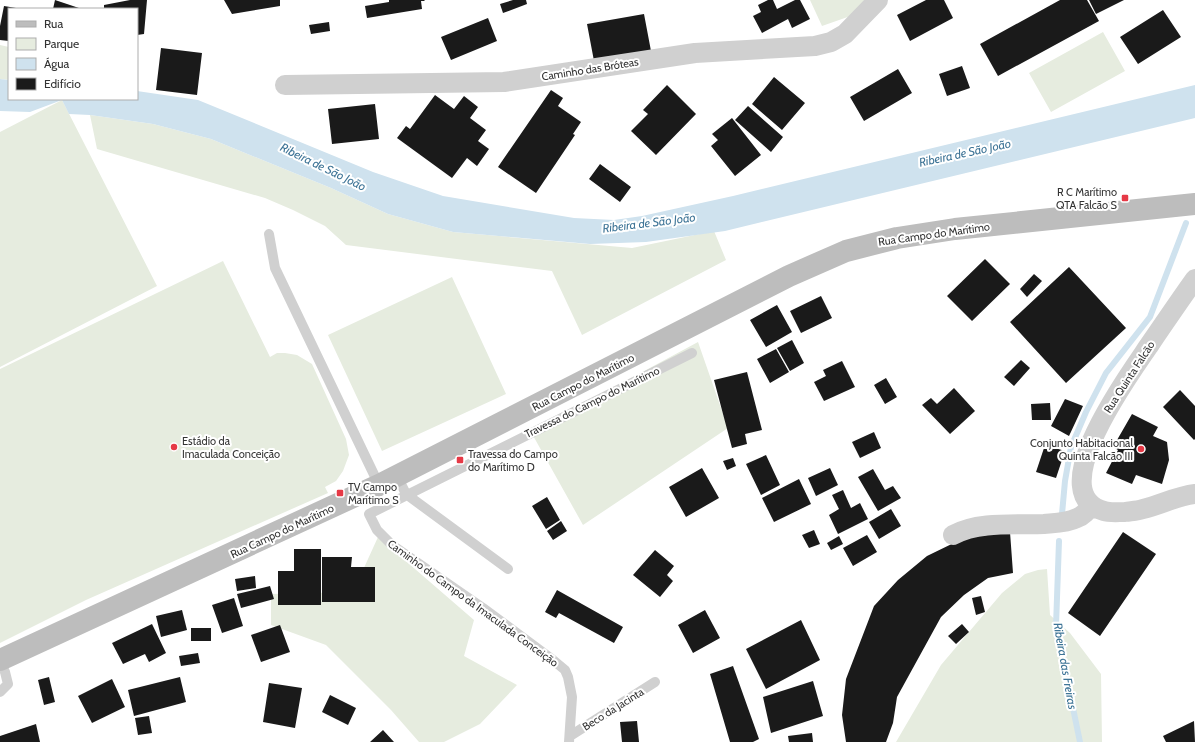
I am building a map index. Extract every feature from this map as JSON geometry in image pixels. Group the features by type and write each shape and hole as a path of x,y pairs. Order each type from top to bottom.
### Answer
{"main road":[{"name":"Rua Campo do Marítimo","path":"0,661 394,485 789,276 853,249 897,238 955,230 1195,204"}],"street":[{"name":"Caminho das Bróteas","path":"285,85 504,82 695,53 815,46 831,42 845,34 878,0"},
{"name":"Rua Quinta Falcão","path":"1090,506 1082,490 1081,480 1083,466 1093,436 1118,391 1195,279"},
{"path":"953,535 962,530 987,526 1061,523 1084,514 1090,506 1104,512 1117,512 1142,509 1186,495 1195,494"}],"lane":[{"path":"269,234 275,268 394,485 508,569"},
{"name":"Travessa do Campo do Marítimo","path":"369,514 394,485 692,353"},
{"name":"Caminho do Campo da Imaculada Conceição","path":"369,514 377,530 392,545 483,608 565,670 572,697 570,739"},
{"path":"0,661 8,684 0,692"},
{"name":"Beco da Jacinta","path":"570,739 655,682"}],"green space":[{"path":"810,0 870,0 859,13 822,26"},
{"path":"1103,32 1125,71 1051,112 1029,73"},
{"path":"0,45 8,47 8,80 0,79"},
{"path":"62,100 157,286 0,367 0,132"},
{"path":"90,115 153,124 211,139 331,188 388,214 453,232 632,248 714,231 726,260 582,335 552,271 346,245 325,226 265,198 97,149"},
{"name":"Estádio da Imaculada Conceição","path":"223,261 270,357 277,353 297,355 312,364 346,439 349,455 343,471 336,481 325,487 328,493 86,600 0,643 0,369"},
{"path":"452,277 506,394 382,451 328,335"},
{"path":"698,342 728,428 583,525 531,432"},
{"path":"378,537 474,620 464,656 517,685 480,724 444,742 419,742 391,710 326,645 271,625 271,594 353,592"},
{"path":"1047,569 1050,615 1070,633 1101,674 1102,742 896,742 941,665 1002,593 1025,574"}],"water":[{"path":"0,79 8,80 8,100 62,100 30,112 0,111"},
{"name":"Ribeira de São João","path":"1195,85 1195,118 725,231 646,242 590,244 453,232 388,214 331,188 211,139 153,124 90,115 69,114 62,100 138,100 138,91 198,100 373,172 443,196 574,218 614,220 642,216 733,196"}],"building":[{"path":"55,0 79,8 53,8"},
{"path":"130,0 147,0 144,34 138,35 138,8 104,8 104,5"},
{"path":"224,0 280,0 280,6 232,14"},
{"path":"389,0 425,1 421,1 422,9 367,18 365,6 389,2"},
{"path":"513,0 526,0 527,4 503,13 500,4"},
{"path":"768,0 773,0 777,9 795,0 800,0 810,19 792,28 788,19 762,33 753,16 761,12 758,5"},
{"path":"926,0 944,0 953,18 910,41 897,15"},
{"path":"1060,0 1087,0 1099,21 998,76 980,44"},
{"path":"1089,0 1124,0 1096,14"},
{"path":"4,6 16,8 8,8 8,41 0,40 0,26"},
{"path":"1163,10 1181,37 1138,64 1120,37"},
{"path":"644,14 651,51 594,61 587,24"},
{"path":"488,18 497,41 451,60 441,37"},
{"path":"329,22 330,31 311,34 309,25"},
{"path":"161,48 202,53 197,95 156,90"},
{"path":"962,66 970,88 947,96 939,74"},
{"path":"898,69 912,93 864,121 850,97"},
{"path":"774,77 805,103 782,130 752,104"},
{"path":"667,85 696,114 656,155 631,131 648,114 643,110"},
{"path":"551,90 563,98 558,106 581,122 573,134 575,135 536,193 498,167"},
{"path":"435,95 454,109 464,96 478,107 470,118 486,130 478,141 489,149 477,166 467,158 452,178 397,138 406,126 410,129"},
{"path":"375,104 379,139 332,144 328,109"},
{"path":"748,106 783,137 771,152 735,120"},
{"path":"732,118 761,155 735,176 711,146 718,140 712,134"},
{"path":"600,164 631,187 620,202 589,179"},
{"path":"985,259 1010,284 972,321 947,296"},
{"path":"1069,267 1126,328 1066,383 1010,322"},
{"path":"1034,274 1042,281 1027,297 1020,289"},
{"path":"821,296 832,318 801,333 790,311"},
{"path":"777,305 792,332 766,347 750,320"},
{"path":"792,340 804,363 790,371 777,348"},
{"path":"776,349 789,372 770,383 757,359"},
{"path":"1021,360 1030,368 1014,386 1004,377"},
{"path":"842,361 855,387 824,401 814,382 826,376 823,370"},
{"path":"747,372 762,430 745,434 747,444 732,448 714,380"},
{"path":"886,378 897,397 885,404 874,385"},
{"path":"954,388 975,411 950,434 922,405 931,398 937,404"},
{"path":"1180,390 1195,406 1194,440 1163,407"},
{"path":"1065,399 1083,406 1069,436 1051,426"},
{"path":"1050,403 1051,420 1032,420 1031,404"},
{"name":"Conjunto Habitacional Quinta Falcão III","path":"1132,414 1158,427 1153,436 1167,442 1169,460 1162,484 1136,475 1132,484 1106,473 1118,450 1113,447"},
{"path":"874,432 881,448 860,458 852,442"},
{"path":"1045,445 1065,451 1056,478 1036,472"},
{"path":"766,455 780,485 761,495 746,464"},
{"path":"733,458 736,466 727,470 723,461"},
{"path":"702,468 719,498 686,517 669,487"},
{"path":"830,468 838,485 816,496 808,478"},
{"path":"873,469 885,490 893,486 901,498 878,511 858,477"},
{"path":"799,479 811,504 774,522 762,498"},
{"path":"843,490 851,508 860,503 868,519 838,534 829,515 839,509 832,495"},
{"path":"547,497 560,520 546,529 532,506"},
{"path":"891,509 901,526 879,539 869,522"},
{"path":"561,521 567,531 553,540 547,531"},
{"path":"814,530 820,544 809,548 802,535"},
{"path":"1010,532 1013,573 988,578 964,595 941,617 897,697 893,723 886,742 846,742 842,715 846,679 874,606 898,580 927,556 964,538"},
{"path":"1123,532 1156,554 1100,636 1068,613"},
{"path":"867,535 877,552 853,566 843,548"},
{"path":"839,536 843,544 831,550 827,543"},
{"path":"294,549 321,549 321,605 278,605 278,571 294,571"},
{"path":"655,550 674,566 667,575 673,581 660,597 633,575"},
{"path":"322,557 352,557 351,567 375,567 375,602 322,602"},
{"path":"255,576 256,588 237,591 235,579"},
{"path":"270,586 274,599 241,608 237,594"},
{"path":"557,590 623,627 614,643 559,613 556,618 545,612"},
{"path":"981,596 985,612 976,615 972,598"},
{"path":"234,598 243,626 222,633 212,605"},
{"path":"182,610 187,630 161,637 156,616"},
{"path":"705,610 720,638 693,653 678,625"},
{"path":"801,620 820,660 766,689 746,649"},
{"path":"152,624 166,653 149,662 145,654 123,664 112,643"},
{"path":"962,624 969,632 956,644 948,636"},
{"path":"280,625 290,652 261,662 251,635"},
{"path":"191,628 211,628 211,641 191,641"},
{"path":"198,653 200,663 181,666 179,656"},
{"path":"733,666 759,739 753,742 730,742 710,674"},
{"path":"49,677 55,702 44,705 38,680"},
{"path":"180,677 186,702 134,716 128,690"},
{"path":"112,679 125,707 92,723 78,696"},
{"path":"813,681 823,716 771,733 763,697"},
{"path":"269,683 302,688 295,728 263,722"},
{"path":"330,695 356,708 348,725 322,712"},
{"path":"149,716 152,733 138,735 135,718"},
{"path":"637,721 639,742 622,742 620,722"},
{"path":"1194,721 1195,742 1166,742 1163,736"},
{"path":"36,724 40,742 0,742 0,736"},
{"path":"383,730 394,742 370,742"},
{"path":"812,733 813,742 789,742 788,736"}],"waterway":[{"path":"1062,514 1065,481 1071,447 1086,412 1106,373 1150,317 1186,223"},
{"name":"Ribeira das Freiras","path":"1059,541 1056,626 1080,742"}],"place":[{"name":"R C Marítimo QTA Falcão S","path":"1125,198"},
{"name":"Estádio da Imaculada Conceição","path":"174,447"},
{"name":"Conjunto Habitacional Quinta Falcão III","path":"1141,449"},
{"name":"Travessa do Campo do Marítimo D","path":"460,460"},
{"name":"TV Campo Marítimo S","path":"340,493"}]}
